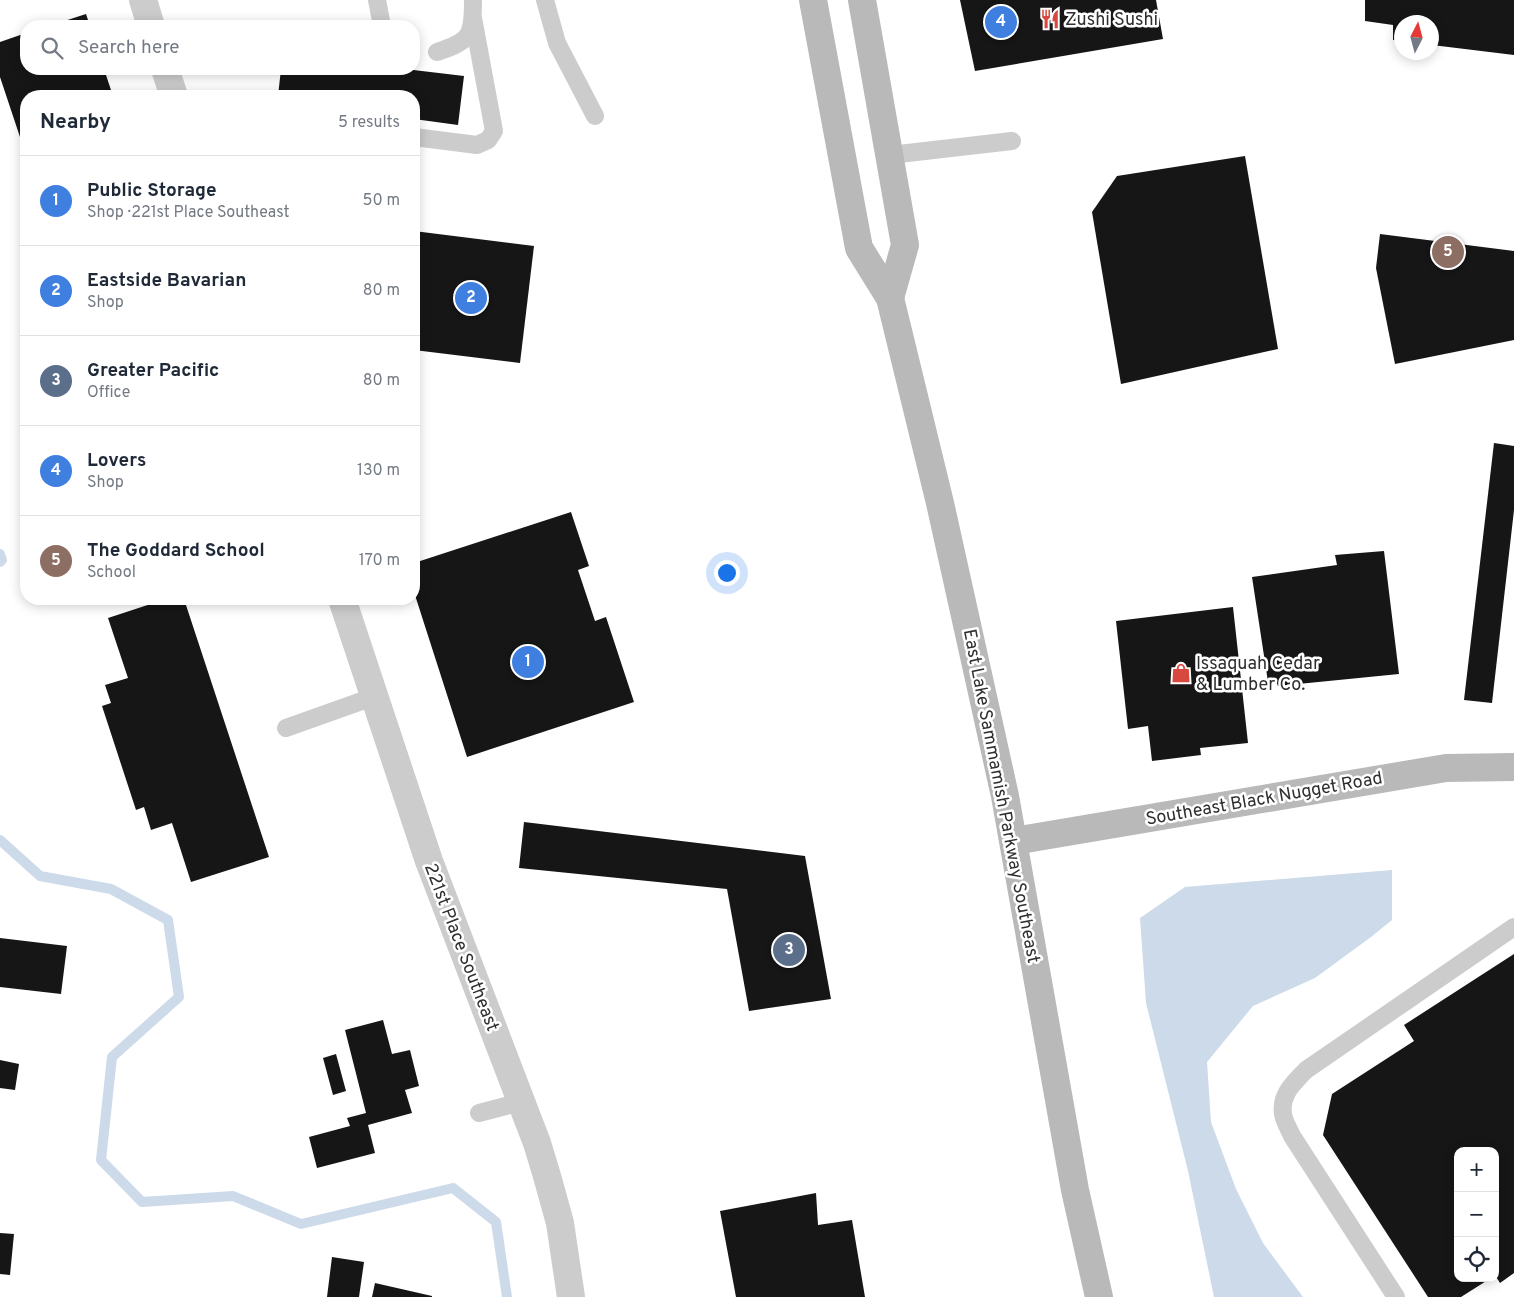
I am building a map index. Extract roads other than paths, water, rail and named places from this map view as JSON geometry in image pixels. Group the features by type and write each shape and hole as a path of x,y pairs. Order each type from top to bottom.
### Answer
{"main road":[{"name":"East Lake Sammamish Parkway Southeast","path":"813,0 859,248 890,298 942,513 1014,841 1075,1190 1099,1297"},
{"name":"East Lake Sammamish Parkway Southeast","path":"862,0 905,245 890,298"},
{"name":"Southeast Black Nugget Road","path":"1014,841 1418,772 1446,768 1514,767"}],"street":[{"path":"142,0 149,20"},
{"path":"167,75 172,90"},
{"name":"221st Place Southeast","path":"344,605 429,862 521,1102 547,1176 560,1223 570,1297"}],"lane":[{"path":"377,0 381,20"},
{"path":"420,139 477,145 488,140 494,131 473,18 473,0"},
{"path":"545,0 557,43 595,116"},
{"path":"436,52 456,45 468,35 473,18"},
{"path":"890,155 1012,141"},
{"path":"286,728 373,697"},
{"path":"1396,1297 1292,1136 1283,1114 1288,1088 1306,1070 1514,928"},
{"path":"479,1113 521,1102"}],"water":[{"path":"1392,870 1392,920 1315,978 1253,1006 1207,1062 1211,1122 1236,1189 1263,1243 1303,1297 1214,1297 1188,1171 1146,1003 1140,918 1185,887"}],"waterway":[{"path":"0,554 2,560 0,562"},
{"path":"0,840 40,876 111,889 168,920 179,997 112,1057 101,1160 142,1202 233,1196 301,1224 453,1188 496,1222 507,1297"}],"place":[{"name":"Zushi Sushi","path":"1050,19"},
{"name":"Lovers","path":"1001,22"},
{"name":"The Goddard School","path":"1448,252"},
{"name":"Eastside Bavarian","path":"471,298"},
{"name":"Public Storage","path":"528,662"},
{"name":"Issaquah Cedar & Lumber Co.","path":"1181,673"},
{"name":"Greater Pacific","path":"789,950"}]}
